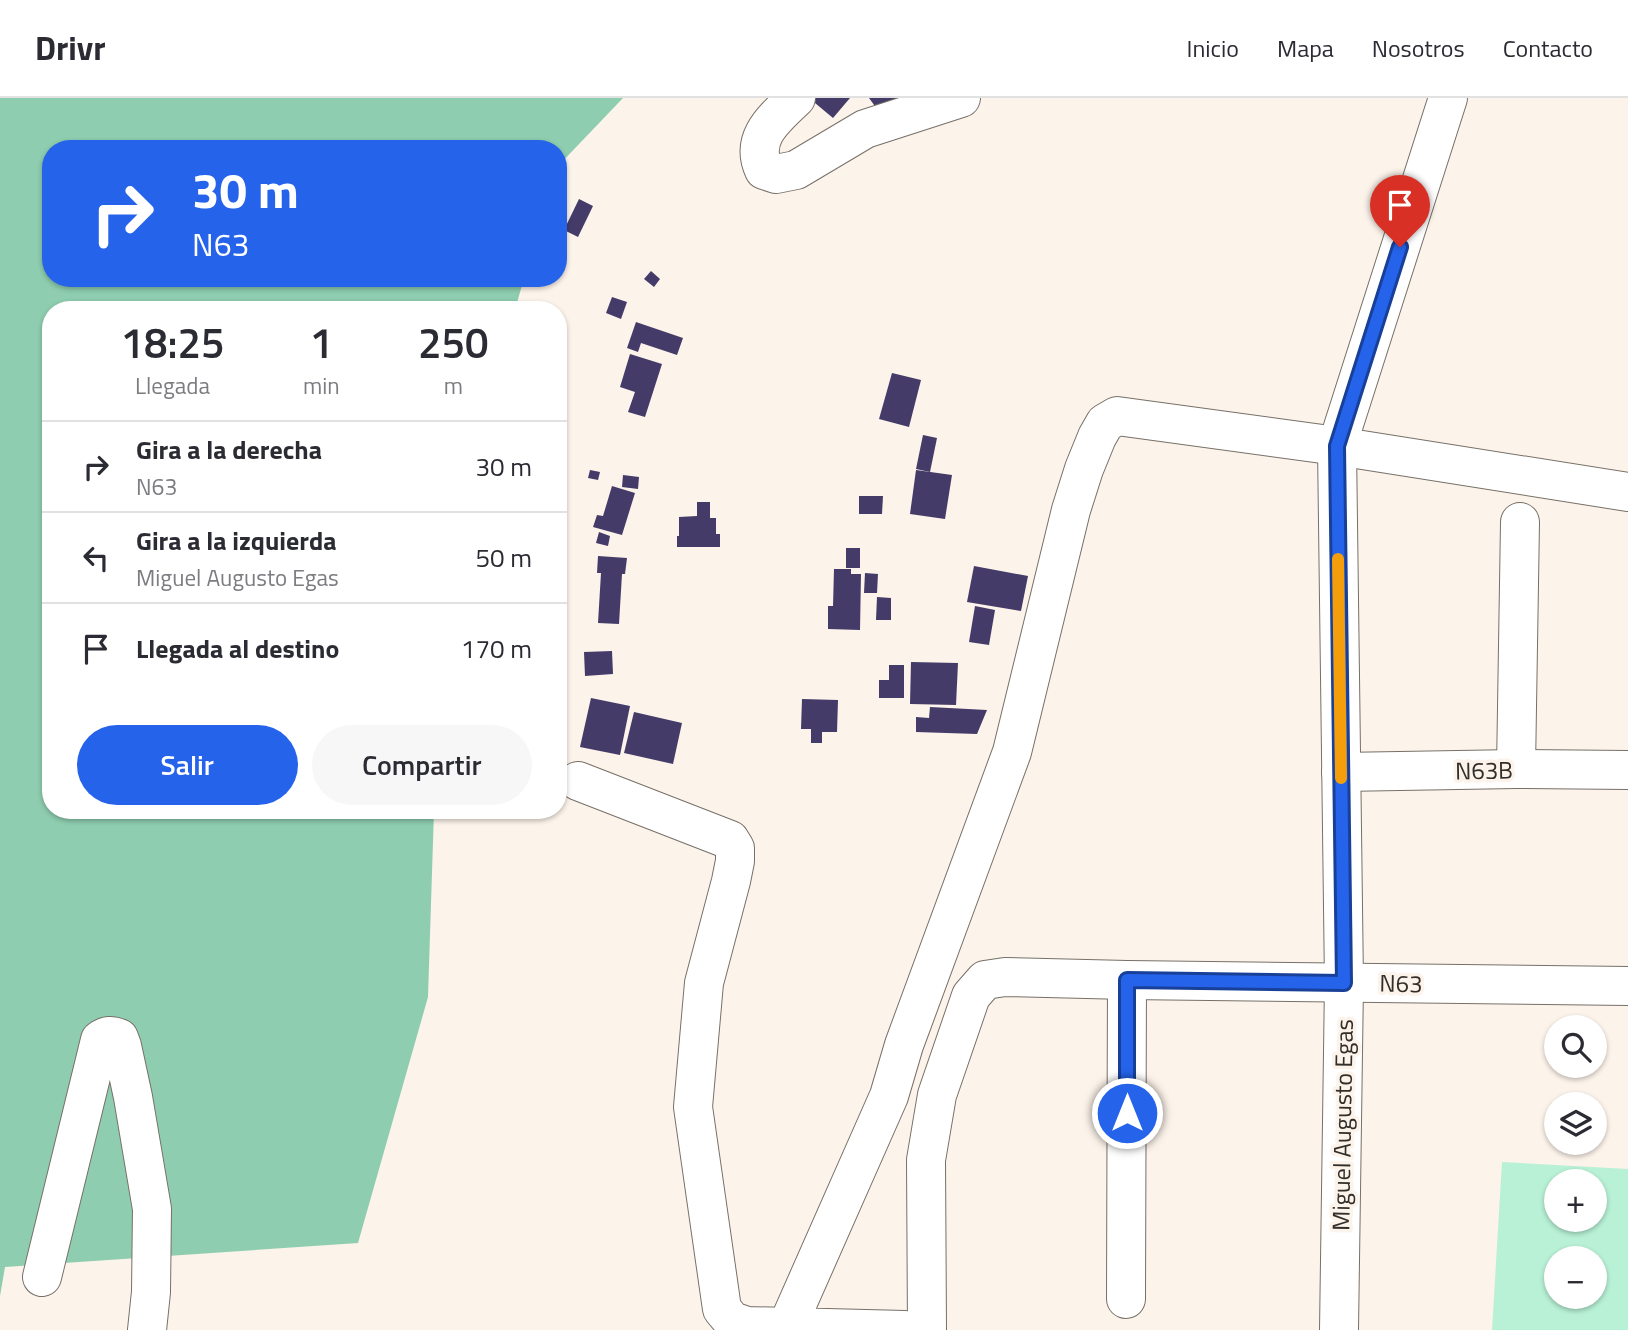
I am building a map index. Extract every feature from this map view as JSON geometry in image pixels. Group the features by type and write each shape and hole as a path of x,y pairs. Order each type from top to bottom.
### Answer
{"street":[{"path":"796,98 768,125 760,143 760,161 764,170 776,174 796,170 865,129 961,98"},
{"name":"Miguel Augusto Egas","path":"1339,1330 1344,983 1337,446 1448,98"},
{"path":"787,1326 889,1096 904,1045 1012,752 1071,510 1084,469 1105,423 1117,416 1337,446 1628,492"},
{"path":"1516,769 1520,522"},
{"name":"N63B","path":"1340,772 1628,770"},
{"path":"578,782 730,839 734,843 732,881 704,983 693,1107 722,1309 732,1321 747,1326 905,1330"},
{"name":"N63","path":"927,1330 926,1160 937,1095 971,996 985,980 1005,977 1628,986"},
{"path":"1126,1298 1127,980"},
{"path":"42,1277 100,1040 112,1035 119,1038 122,1046 152,1209 151,1292 147,1330"}],"green space":[{"path":"0,98 623,98 567,157 567,140 42,140 42,287 521,287 518,301 42,301 42,819 434,819 428,997 358,1243 5,1267 0,1296"},
{"path":"1502,1162 1628,1169 1628,1330 1492,1330"}],"building":[{"path":"809,98 850,98 833,118"},
{"path":"869,98 903,98 880,113"},
{"path":"579,199 593,206 578,237 567,232 567,224"},
{"path":"651,271 660,279 654,287 644,279"},
{"path":"612,297 627,302 621,319 606,313"},
{"path":"636,322 683,338 677,355 641,343 638,352 627,348"},
{"path":"630,354 662,364 645,417 628,412 635,392 620,387"},
{"path":"892,373 921,380 909,427 879,419"},
{"path":"923,435 937,438 930,472 916,469"},
{"path":"590,470 600,472 598,480 588,478"},
{"path":"916,470 952,475 945,519 910,514"},
{"path":"623,475 639,477 638,489 622,487"},
{"path":"612,486 635,493 622,535 593,527 597,515 603,516"},
{"path":"859,496 883,496 882,514 859,514"},
{"path":"697,502 710,502 710,518 716,518 716,534 720,534 720,547 677,547 679,517 697,516"},
{"path":"599,532 610,536 608,546 596,543"},
{"path":"846,548 860,548 860,568 846,568"},
{"path":"598,556 627,558 625,574 622,574 619,624 598,623 601,573 597,573"},
{"path":"974,566 1028,576 1021,611 967,602"},
{"path":"834,569 851,569 851,574 861,574 860,630 828,629 828,606 833,606"},
{"path":"865,573 878,574 877,593 864,593"},
{"path":"877,597 891,598 891,620 876,620"},
{"path":"975,606 995,610 989,645 969,642"},
{"path":"612,651 613,674 585,676 584,652"},
{"path":"911,662 958,663 956,705 910,704"},
{"path":"889,665 904,665 904,698 879,698 879,680 889,680"},
{"path":"591,698 630,706 620,755 580,747"},
{"path":"802,699 838,700 837,732 822,732 822,743 811,743 811,729 801,729"},
{"path":"930,707 987,710 977,734 916,732 916,717 929,718"},
{"path":"634,712 682,723 673,764 624,753"}],"slow traffic":[{"path":"1338,559 1341,778"}],"route":[{"path":"1127,1113 1127,980 1344,983 1337,446 1400,247"}]}
